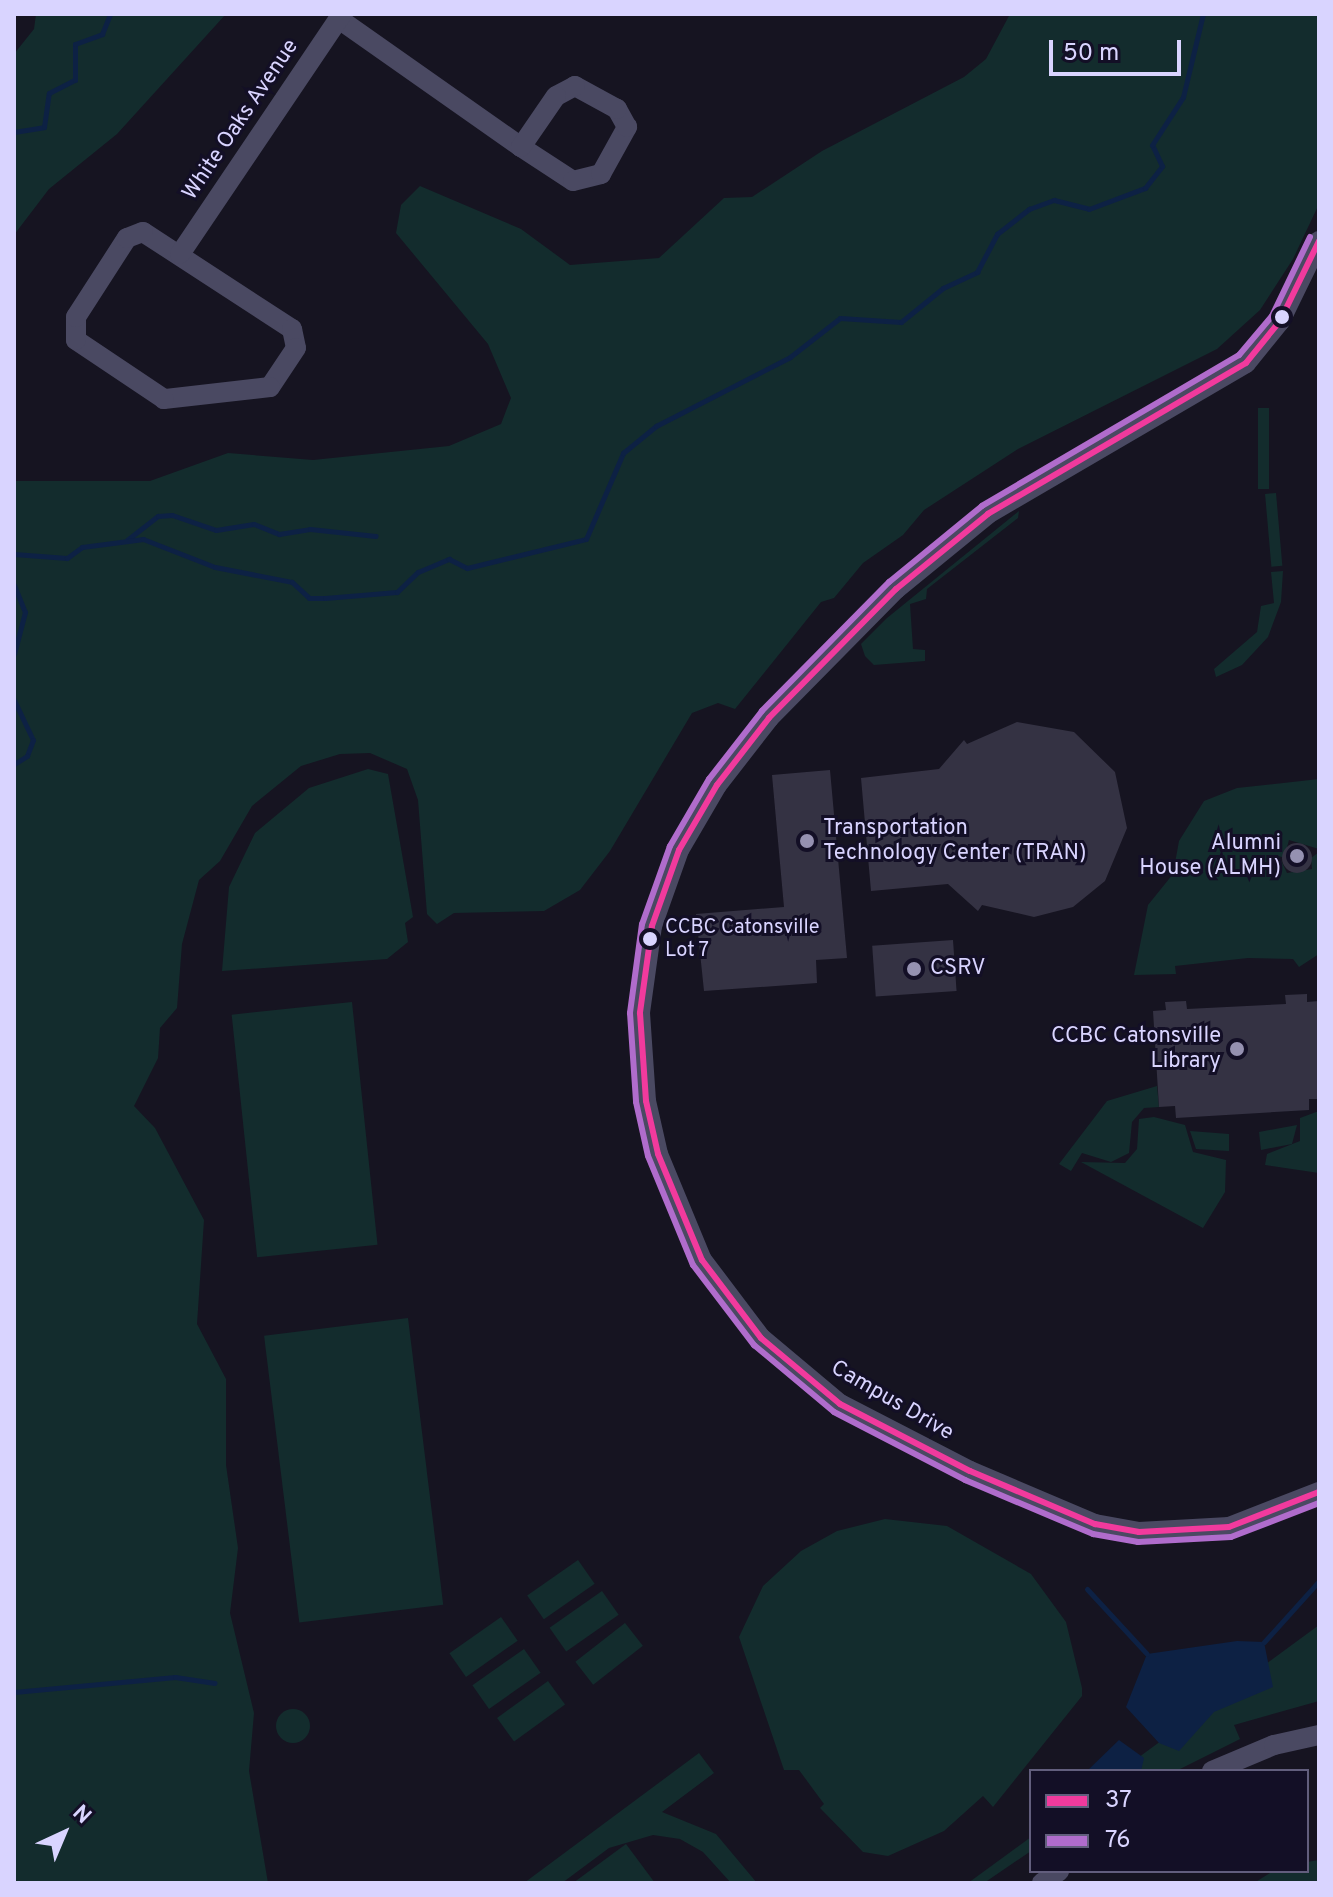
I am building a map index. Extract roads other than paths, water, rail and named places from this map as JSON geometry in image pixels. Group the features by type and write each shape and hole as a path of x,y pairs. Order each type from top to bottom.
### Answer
{"street":[{"path":"341,16 521,147 583,182 601,174 627,127 617,109 575,86 556,96 521,147"},
{"name":"White Oaks Avenue","path":"180,254 341,16"},
{"path":"143,232 180,254 292,329 296,348 270,387 164,399 76,340 76,317 127,238 143,232"},
{"name":"Campus Drive","path":"1319,241 1280,321 1246,363 988,514 885,599 769,718 717,785 679,850 652,926 640,1013 646,1101 658,1154 702,1260 761,1338 840,1404 997,1484 1095,1524 1139,1532 1229,1527 1319,1492"},
{"path":"1217,1769 1274,1745 1319,1735"}],"water":[{"path":"1237,1641 1264,1642 1273,1687 1214,1712 1179,1751 1159,1743 1126,1707 1147,1654"},
{"path":"1119,1740 1144,1758 1141,1769 1089,1769"}],"waterway":[{"path":"14,132 44,127 49,93 75,80 75,44 102,34 110,14"},
{"path":"14,554 67,558 82,547 143,539 215,567 292,582 309,598 325,598 397,592 418,572 449,559 467,568 586,539 623,453 656,426 790,357 840,318 901,322 943,288 977,272 997,234 1029,209 1054,200 1089,209 1145,188 1162,166 1152,145 1183,97 1203,14"},
{"path":"127,540 158,516 172,515 216,530 254,524 279,534 310,529 376,536"},
{"path":"14,585 25,612 14,654"},
{"path":"14,700 33,740 27,756 14,764"},
{"path":"1264,1642 1319,1581"},
{"path":"1087,1589 1147,1654"},
{"path":"14,1692 175,1677 215,1683"}],"place":[{"name":"Transportation Technology Center (TRAN)","path":"807,841"},
{"name":"Alumni House (ALMH)","path":"1297,856"},
{"name":"CCBC Catonsville Lot 7","path":"650,939"},
{"name":"CSRV","path":"914,969"},
{"name":"CCBC Catonsville Library","path":"1237,1049"}]}
